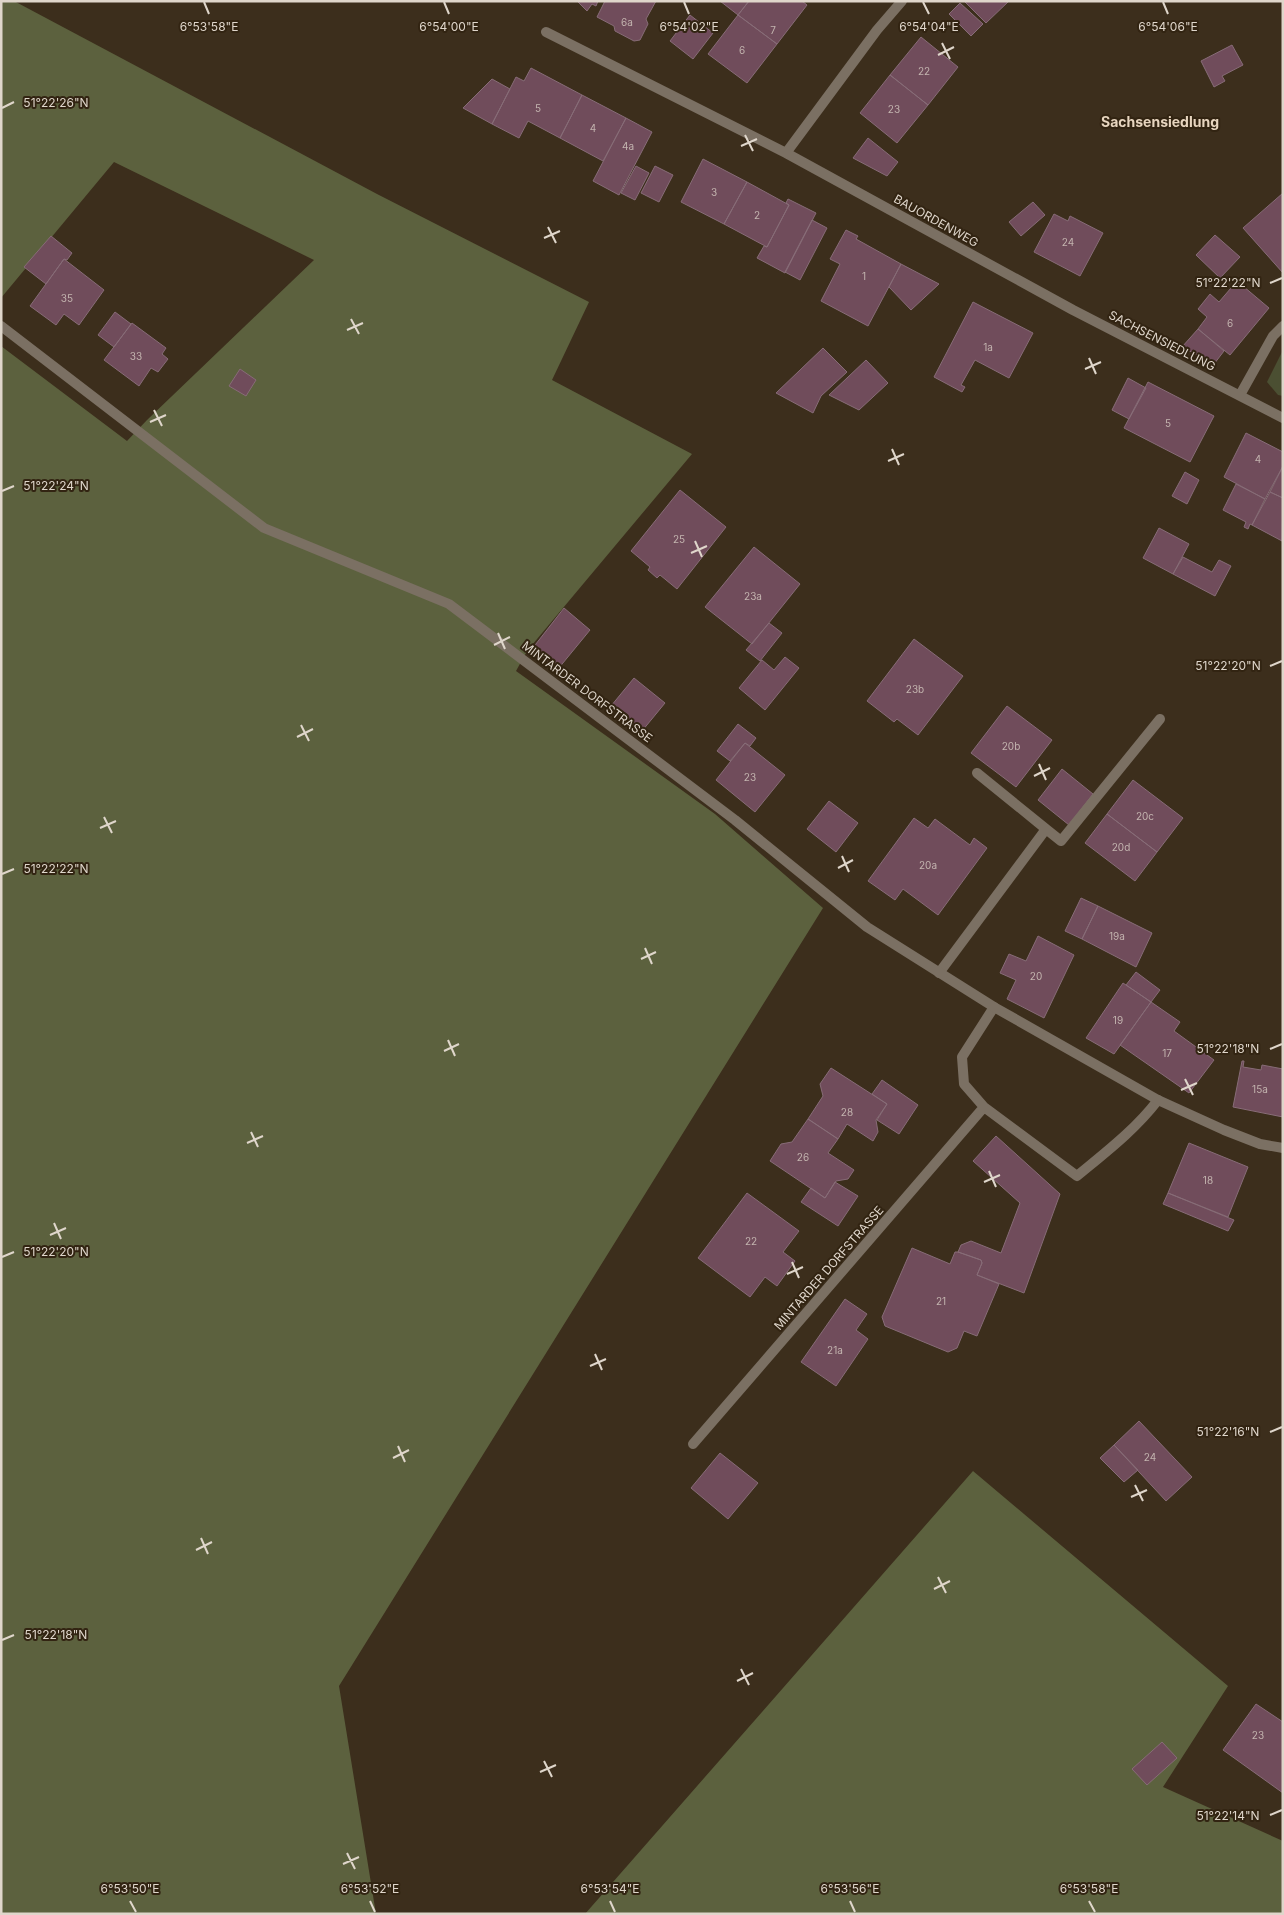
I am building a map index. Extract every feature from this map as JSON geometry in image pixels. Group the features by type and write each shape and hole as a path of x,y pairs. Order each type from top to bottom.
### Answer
{"street":[{"path":"786,153 877,30 902,1"},
{"name":"BAUORDENWEG","path":"546,32 786,153 1073,310"},
{"name":"SACHSENSIEDLUNG","path":"1073,310 1283,418"},
{"name":"MINTARDER DORFSTRASSE","path":"1,326 264,528 449,604 735,820 867,927 994,1007 1158,1100 1260,1144 1283,1148"},
{"path":"1240,395 1273,336 1283,326"},
{"path":"977,772 1061,841 1160,719"},
{"path":"939,973 1046,829"},
{"path":"994,1007 962,1057 964,1084 984,1107 1077,1176 1143,1120 1158,1100"},
{"name":"MINTARDER DORFSTRASSE","path":"693,1444 984,1107"}],"green space":[{"path":"1,1 14,1 377,194 589,302 552,380 692,454 527,651 516,671 715,814 823,908 339,1686 376,1914 1,1914 1,346 127,441 314,260 114,162 1,298"},
{"path":"1283,350 1283,396 1278,395 1267,382"},
{"path":"973,1471 1228,1686 1163,1787 1283,1841 1283,1914 585,1914"}],"building":[{"path":"577,1 598,1 596,6 592,4 587,11"},
{"path":"605,1 656,1 646,19 648,24 640,40 634,41 615,31 614,26 597,17"},
{"path":"720,1 749,1 738,15"},
{"path":"749,1 802,1 807,5 777,44 738,15"},
{"path":"964,1 1009,1 986,23"},
{"path":"960,3 983,24 971,36 949,14"},
{"path":"690,15 713,33 693,59 670,41"},
{"path":"738,15 777,44 747,83 708,54"},
{"path":"921,37 958,67 928,105 890,75"},
{"path":"1232,45 1243,65 1222,76 1225,81 1214,87 1201,61"},
{"path":"531,68 582,95 560,138 528,121 519,138 492,124 516,77 524,81"},
{"path":"890,75 928,105 897,143 860,113"},
{"path":"492,79 510,89 492,124 463,108"},
{"path":"582,95 626,118 603,161 560,138"},
{"path":"626,118 652,132 619,195 593,181"},
{"path":"868,138 898,162 887,176 853,158"},
{"path":"703,159 747,182 724,224 681,202"},
{"path":"636,166 649,173 635,200 621,193"},
{"path":"655,166 673,175 659,202 641,193"},
{"path":"747,182 789,205 767,247 724,224"},
{"path":"1283,193 1283,273 1243,228"},
{"path":"788,199 816,213 785,273 757,258 764,246 767,247 789,205 786,203"},
{"path":"1033,202 1045,215 1021,236 1009,222"},
{"path":"1054,214 1068,221 1070,216 1103,233 1080,276 1034,252"},
{"path":"812,220 827,228 800,280 785,272"},
{"path":"846,230 858,236 856,239 901,264 868,326 821,301 840,264 830,259"},
{"path":"1215,235 1240,257 1220,278 1196,255"},
{"path":"51,236 72,253 67,260 64,259 46,284 24,267"},
{"path":"64,259 104,290 79,325 64,314 56,325 30,306"},
{"path":"901,264 939,284 911,310 889,287"},
{"path":"1237,281 1269,308 1230,355 1198,329 1207,317 1198,309 1210,294 1219,302"},
{"path":"973,302 1033,333 1009,378 975,360 961,385 965,387 962,392 934,377"},
{"path":"115,312 131,324 114,347 98,335"},
{"path":"132,323 166,348 162,354 168,359 158,372 151,368 139,386 104,360"},
{"path":"1198,329 1224,351 1214,364 1182,347"},
{"path":"823,348 847,372 821,396 813,413 776,393"},
{"path":"866,360 888,383 859,410 829,395"},
{"path":"240,369 256,380 246,396 229,386"},
{"path":"1128,378 1146,388 1129,419 1112,410"},
{"path":"1148,382 1214,416 1190,462 1124,428"},
{"path":"1246,433 1283,452 1283,466 1265,499 1224,477"},
{"path":"1283,466 1283,498 1270,492"},
{"path":"1185,472 1199,480 1187,504 1172,496"},
{"path":"1236,484 1265,499 1252,525 1250,524 1248,529 1244,527 1246,522 1223,510"},
{"path":"680,490 726,527 677,589 660,575 657,578 648,570 650,567 631,551"},
{"path":"1270,492 1283,498 1282,541 1252,525"},
{"path":"1159,528 1189,544 1173,574 1143,558"},
{"path":"754,547 800,584 752,644 705,607"},
{"path":"1183,557 1212,572 1219,560 1231,566 1215,596 1173,574"},
{"path":"564,608 590,630 558,669 532,649"},
{"path":"769,623 782,633 760,661 746,650"},
{"path":"914,639 963,676 918,735 897,719 894,722 867,701"},
{"path":"785,657 799,668 765,710 739,688 762,660 774,670"},
{"path":"634,678 665,703 642,731 611,706"},
{"path":"1007,706 1052,740 1016,787 971,753"},
{"path":"738,724 756,738 750,746 745,743 730,761 717,751"},
{"path":"745,743 785,775 755,812 716,780"},
{"path":"1062,769 1093,794 1069,825 1038,800"},
{"path":"1133,780 1183,818 1157,852 1107,814"},
{"path":"829,801 858,823 836,852 807,829"},
{"path":"1107,814 1157,852 1135,881 1085,843"},
{"path":"914,818 928,828 935,819 970,845 974,838 987,848 938,915 903,889 895,900 868,881"},
{"path":"1081,898 1098,906 1082,939 1065,931"},
{"path":"1098,906 1152,933 1136,967 1082,939"},
{"path":"1038,936 1074,955 1044,1018 1007,999 1016,980 1000,973 1009,954 1026,961"},
{"path":"1136,972 1160,990 1151,1002 1126,985"},
{"path":"1123,983 1151,1002 1114,1054 1086,1038"},
{"path":"1151,1002 1180,1022 1174,1031 1214,1060 1189,1093 1120,1045"},
{"path":"1242,1061 1244,1061 1243,1067 1261,1070 1262,1065 1283,1069 1283,1117 1233,1107"},
{"path":"831,1068 887,1104 876,1120 878,1132 873,1141 847,1124 838,1139 808,1119 823,1096 820,1084"},
{"path":"882,1080 918,1105 899,1134 877,1120 887,1104 872,1094"},
{"path":"808,1119 838,1139 828,1153 854,1170 848,1179 836,1181 825,1198 770,1161 781,1144 792,1142"},
{"path":"996,1136 1060,1194 1024,1293 977,1275 982,1263 981,1260 958,1252 961,1245 971,1241 1001,1253 1020,1203 973,1161"},
{"path":"1189,1143 1248,1167 1228,1217 1168,1193"},
{"path":"835,1182 858,1196 838,1226 801,1202 811,1188 825,1198"},
{"path":"747,1193 799,1231 783,1252 795,1261 777,1286 765,1277 750,1297 698,1258"},
{"path":"1168,1193 1234,1220 1228,1231 1163,1204"},
{"path":"912,1248 950,1264 955,1252 981,1260 982,1263 977,1275 999,1284 977,1336 964,1331 957,1348 948,1352 885,1326 882,1317"},
{"path":"845,1299 867,1314 856,1330 868,1339 836,1386 801,1362"},
{"path":"1139,1421 1192,1477 1166,1501 1114,1445"},
{"path":"1114,1445 1138,1470 1124,1482 1100,1458"},
{"path":"720,1453 758,1483 728,1519 691,1488"},
{"path":"1256,1704 1283,1722 1283,1793 1223,1750"},
{"path":"1162,1742 1177,1758 1147,1785 1132,1769"}],"district":[{"name":"Sachsensiedlung","path":"1160,122"}]}
